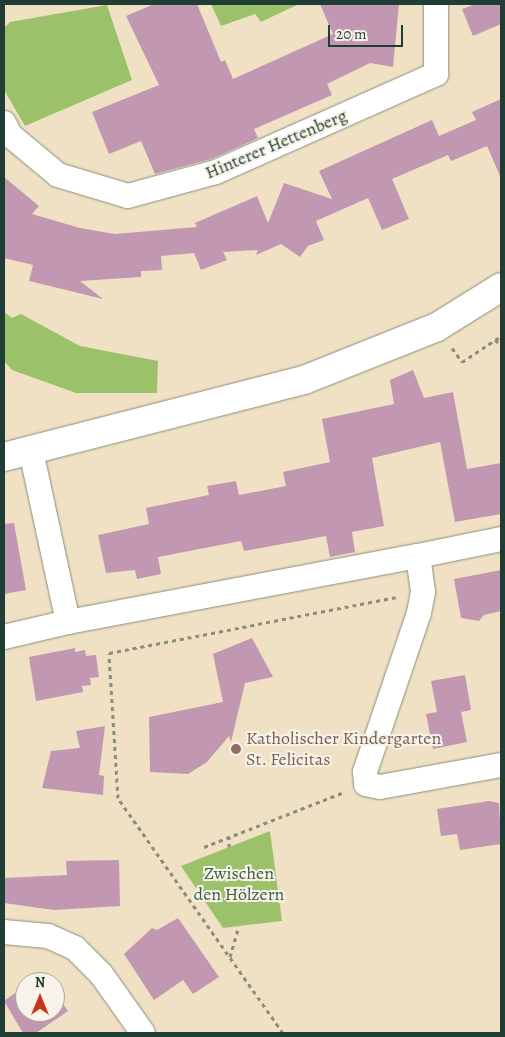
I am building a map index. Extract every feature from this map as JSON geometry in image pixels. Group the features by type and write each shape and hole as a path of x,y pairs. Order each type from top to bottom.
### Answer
{"street":[{"name":"Hinterer Hettenberg","path":"4,123 10,135 58,175 128,196 216,172 436,74 436,4"},
{"path":"68,622 11,453 304,380 437,327 501,287"},
{"path":"4,637 68,622 501,539"},
{"path":"418,556 422,592 365,772 366,784 380,787 501,765"},
{"path":"4,932 48,936 75,948 101,974 143,1033"}],"path":[{"path":"437,327 462,362 501,336"},
{"path":"495,340 501,344"},
{"path":"283,1033 118,798 109,653 422,592"},
{"path":"204,847 366,784"},
{"path":"229,837 229,847"},
{"path":"230,958 239,926"}],"green space":[{"path":"211,4 299,4 261,22 255,14 221,26"},
{"path":"107,5 132,80 25,126 4,90 4,28 10,22"},
{"path":"4,312 12,318 21,314 80,346 158,361 157,393 76,393 12,370 4,361"},
{"name":"Zwischen den Hölzern","path":"270,831 282,921 223,928 181,866"}],"building":[{"path":"154,4 197,4 221,62 225,60 233,79 333,34 320,4 399,4 393,67 370,63 327,84 332,95 254,129 258,138 211,159 155,174 141,141 109,154 92,112 159,85 126,16"},
{"path":"476,4 501,4 501,24 473,36 462,9"},
{"path":"501,99 501,178 487,146 451,161 448,155 392,179 409,219 382,230 368,198 316,221 324,240 308,246 300,257 281,244 256,255 258,250 223,252 227,260 201,270 194,253 161,256 162,270 141,271 141,277 80,281 103,299 29,281 33,265 4,258 4,177 39,206 32,214 80,228 115,234 197,227 195,223 257,196 268,223 284,183 332,199 319,171 432,120 439,136 476,120 472,112"},
{"path":"413,370 424,398 453,392 467,469 501,463 501,514 455,522 440,442 372,458 384,526 352,532 355,552 330,557 326,536 244,551 241,541 158,557 161,574 137,579 135,570 106,573 98,535 149,524 146,508 209,495 207,486 236,481 239,495 286,486 283,472 330,462 322,419 394,404 390,380"},
{"path":"14,523 26,590 4,594 4,524"},
{"path":"501,570 501,611 484,615 479,621 461,618 454,579"},
{"path":"252,638 273,677 245,683 231,742 229,736 207,762 188,774 150,772 149,717 223,702 213,654"},
{"path":"75,648 75,652 85,650 86,656 96,655 99,677 90,678 91,685 82,686 83,692 36,701 29,657"},
{"path":"465,675 471,710 461,712 467,742 433,749 426,714 437,712 431,681"},
{"path":"105,726 99,775 104,776 103,795 42,788 51,751 80,748 76,731"},
{"path":"489,801 499,803 501,844 460,850 457,834 441,836 437,809"},
{"path":"119,860 120,906 54,910 4,903 4,878 67,875 66,861"},
{"path":"178,918 219,977 193,994 183,980 154,1000 124,954 152,928 157,930"},
{"path":"15,993 15,1020 4,1001"},
{"path":"16,1022 52,1022 36,1033 23,1033"}],"place":[{"name":"Katholischer Kindergarten St. Felicitas","path":"236,749"}]}
